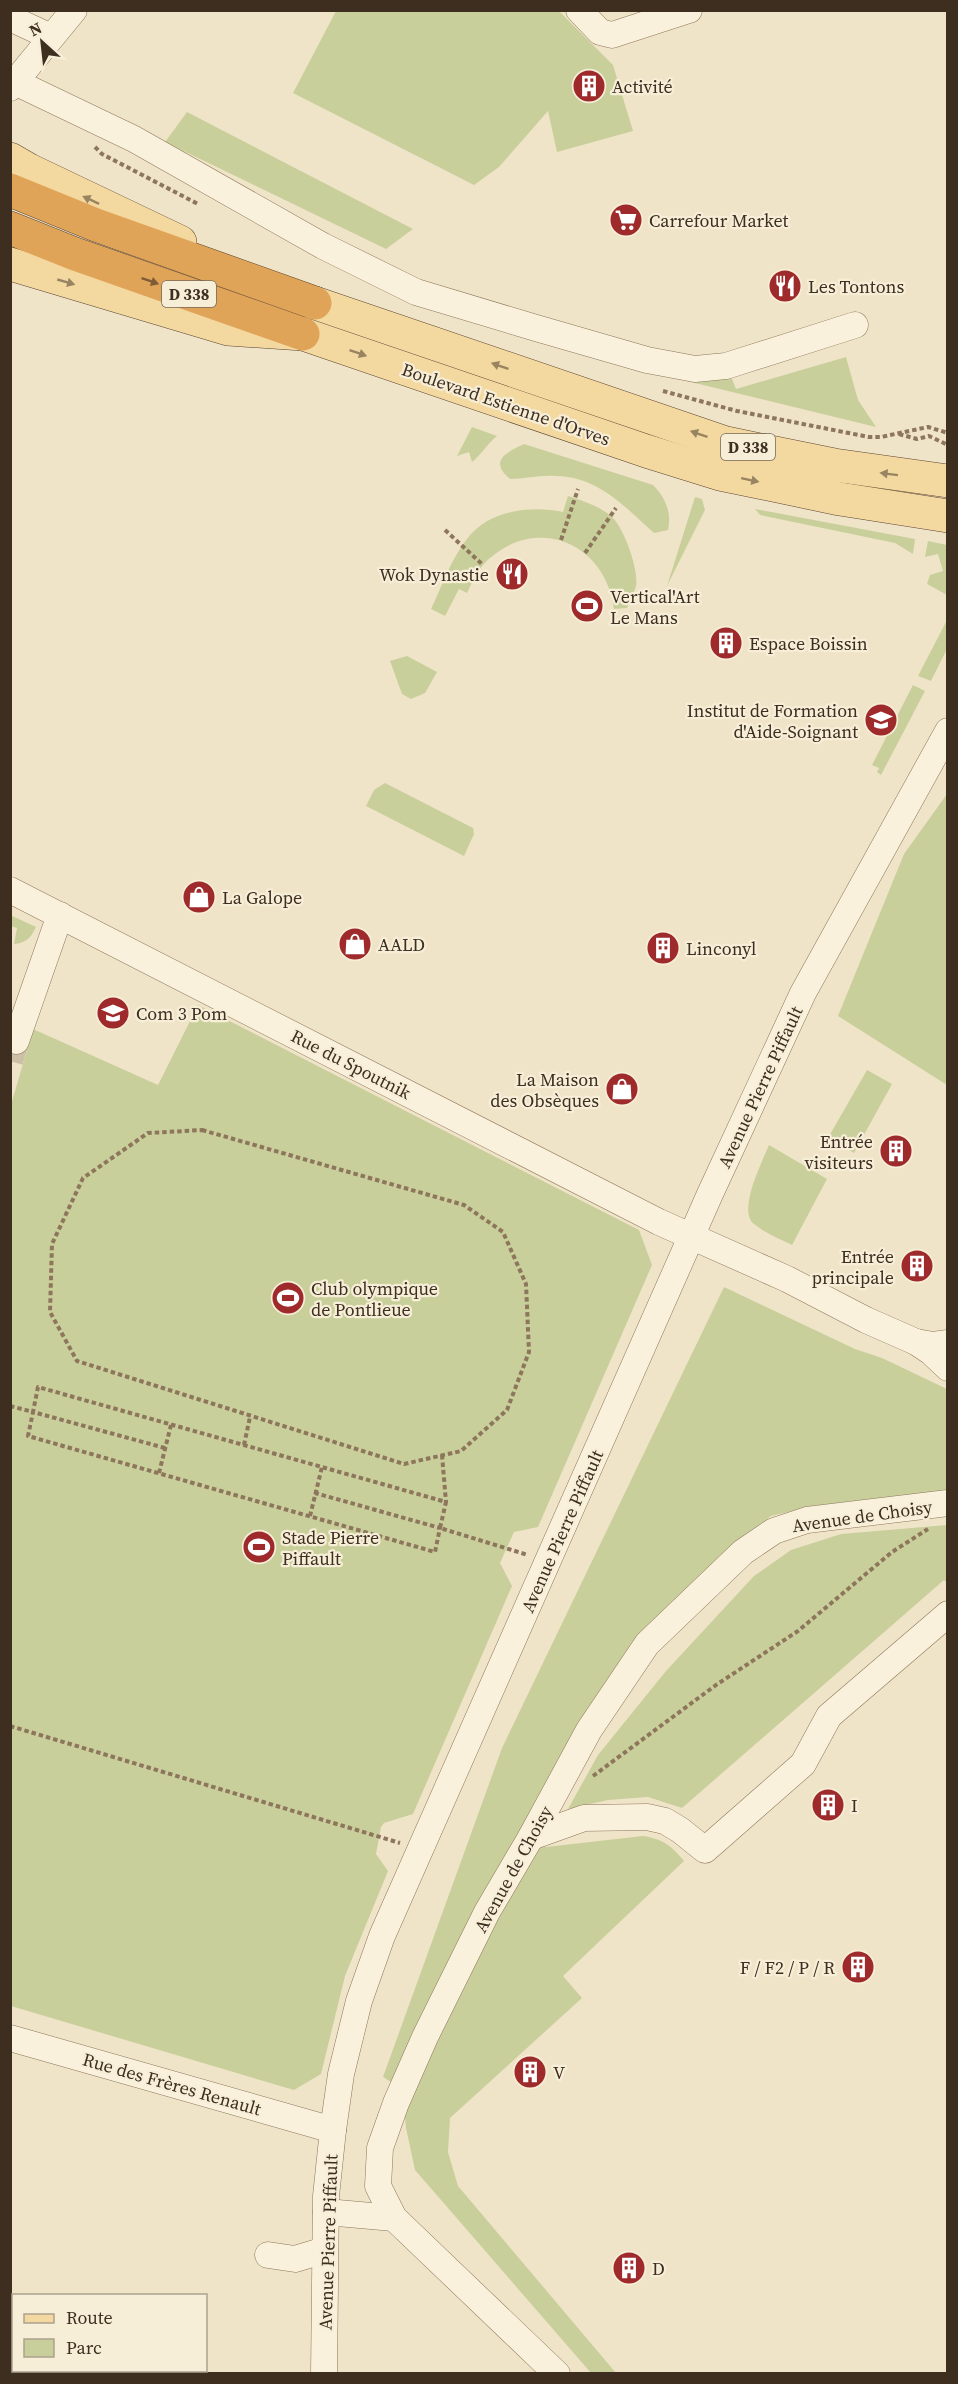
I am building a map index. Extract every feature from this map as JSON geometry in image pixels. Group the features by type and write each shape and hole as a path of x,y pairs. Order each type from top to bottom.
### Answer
{"highway":[{"name":"Boulevard Estienne d'Orves","path":"10,190 98,226 315,303"},
{"name":"Boulevard Estienne d'Orves","path":"10,228 75,254 303,334"}],"main road":[{"path":"10,159 276,288"},
{"path":"10,264 228,329 303,334"},
{"name":"Boulevard Estienne d'Orves","path":"315,303 726,443 834,465 948,481"},
{"name":"Boulevard Estienne d'Orves","path":"303,334 720,474 840,499 948,516"}],"street":[{"path":"74,10 13,85 134,139 323,246 405,288 647,360 695,369 726,366 855,325"},
{"path":"579,10 600,32 612,35 689,10"},
{"path":"10,18 51,37"},
{"name":"Avenue Pierre Piffault","path":"324,2373 326,2212 333,2130 341,2074 359,2001 382,1936 803,993 948,731"},
{"name":"Rue du Spoutnik","path":"10,890 659,1222 787,1280 915,1342"},
{"path":"16,1041 60,915"},
{"path":"915,1342 933,1345 948,1343"},
{"path":"915,1342 931,1352 948,1368"},
{"name":"Avenue de Choisy","path":"557,2373 394,2218 378,2186 380,2148 396,2103 425,2037 487,1912 589,1730 646,1644 743,1552 774,1531 807,1520 948,1503"},
{"path":"531,1837 584,1818 638,1816 664,1821 694,1839 705,1850 803,1764 829,1716 948,1614"},
{"name":"Rue des Frères Renault","path":"10,2038 333,2130"},
{"path":"326,2212 394,2218"},
{"path":"268,2255 295,2259 325,2250"}],"path":[{"path":"898,434 917,439 929,436 948,445"},
{"path":"561,540 578,489"},
{"path":"585,553 616,508"},
{"path":"445,530 483,566"},
{"path":"202,1130 464,1205 503,1232 526,1284 529,1352 507,1410 461,1451 404,1464 250,1417 77,1361 50,1312 52,1244 83,1178 148,1133 202,1130"},
{"path":"442,1455 446,1502 435,1552 28,1436 38,1387 446,1502"},
{"path":"10,1406 165,1448"},
{"path":"244,1445 250,1417"},
{"path":"159,1473 171,1425"},
{"path":"310,1516 322,1467"},
{"path":"315,1493 549,1561"},
{"path":"593,1776 716,1684 798,1631 892,1552 931,1528"},
{"path":"10,1726 421,1849"}],"green space":[{"path":"336,11 559,11 613,65 633,131 557,152 548,111 499,167 474,185 293,93"},
{"path":"187,112 413,229 386,249 165,142"},
{"path":"846,357 858,400 876,427 662,375 730,374 736,389"},
{"path":"472,427 497,436 472,462 469,452 457,456"},
{"path":"524,444 653,485 666,505 669,517 668,530 654,533 610,495 585,482 556,476 510,479 504,473 500,462 506,454"},
{"path":"568,496 604,511 618,525 630,551 636,579 636,586 627,608 614,609 608,587 598,568 584,553 568,543 549,538 529,539 509,545 483,565 467,593 459,589 445,616 431,609 456,555 476,529 498,516 511,512 537,509 563,512"},
{"path":"695,497 702,499 705,510 667,586"},
{"path":"755,509 915,539 913,554 895,543 760,515"},
{"path":"928,541 947,545 947,595 927,584 930,575 943,571 938,554 925,557"},
{"path":"947,620 947,649 931,681 918,676"},
{"path":"407,656 437,672 425,693 411,699 402,694 390,661"},
{"path":"913,685 925,691 881,775 877,772 879,768 872,765"},
{"path":"385,783 473,828 474,834 464,856 366,806 374,790"},
{"path":"947,794 947,1085 838,1016 904,854"},
{"path":"10,915 36,927 25,941 14,944 17,928 11,926"},
{"name":"Stade Pierre Piffault","path":"198,1005 639,1230 652,1265 538,1527 514,1532 500,1563 512,1586 413,1814 384,1823 381,1827 376,1854 388,1871 345,1976 321,2074 294,2090 11,2006 11,1105 33,1029 158,1085"},
{"path":"867,1070 892,1084 854,1153 828,1138"},
{"path":"769,1145 827,1179 792,1245 763,1230 749,1218 749,1198 752,1186"},
{"path":"724,1287 855,1349 882,1358 947,1389 947,1492 814,1506 771,1516 735,1543 642,1640 526,1840 546,1847 643,1836 666,1844 684,1861 563,1976 582,1998 450,2118 448,2152 458,2186 616,2373 591,2373 415,2170 406,2128 402,2089 383,2077 502,1748"},
{"path":"947,1525 947,1583 944,1580 682,1808 648,1797 608,1800 568,1809 598,1755 666,1671 754,1576 791,1550 841,1534"}],"tunnel":[{"path":"10,1061 16,1041"}],"place":[{"name":"Activité","path":"589,86"},
{"name":"Carrefour Market","path":"626,220"},
{"name":"Les Tontons","path":"785,286"},
{"name":"Wok Dynastie","path":"512,574"},
{"name":"Vertical'Art Le Mans","path":"587,606"},
{"name":"Espace Boissin","path":"726,643"},
{"name":"Institut de Formation d'Aide-Soignant","path":"881,720"},
{"name":"La Galope","path":"199,897"},
{"name":"AALD","path":"355,944"},
{"name":"Linconyl","path":"663,948"},
{"name":"Com 3 Pom","path":"113,1013"},
{"name":"La Maison des Obsèques","path":"622,1089"},
{"name":"Entrée visiteurs","path":"896,1151"},
{"name":"Entrée principale","path":"917,1266"},
{"name":"Club olympique de Pontlieue","path":"288,1298"},
{"name":"Stade Pierre Piffault","path":"259,1547"},
{"name":"I","path":"828,1805"},
{"name":"F / F2 / P / R","path":"858,1967"},
{"name":"V","path":"530,2072"},
{"name":"D","path":"629,2268"}]}
